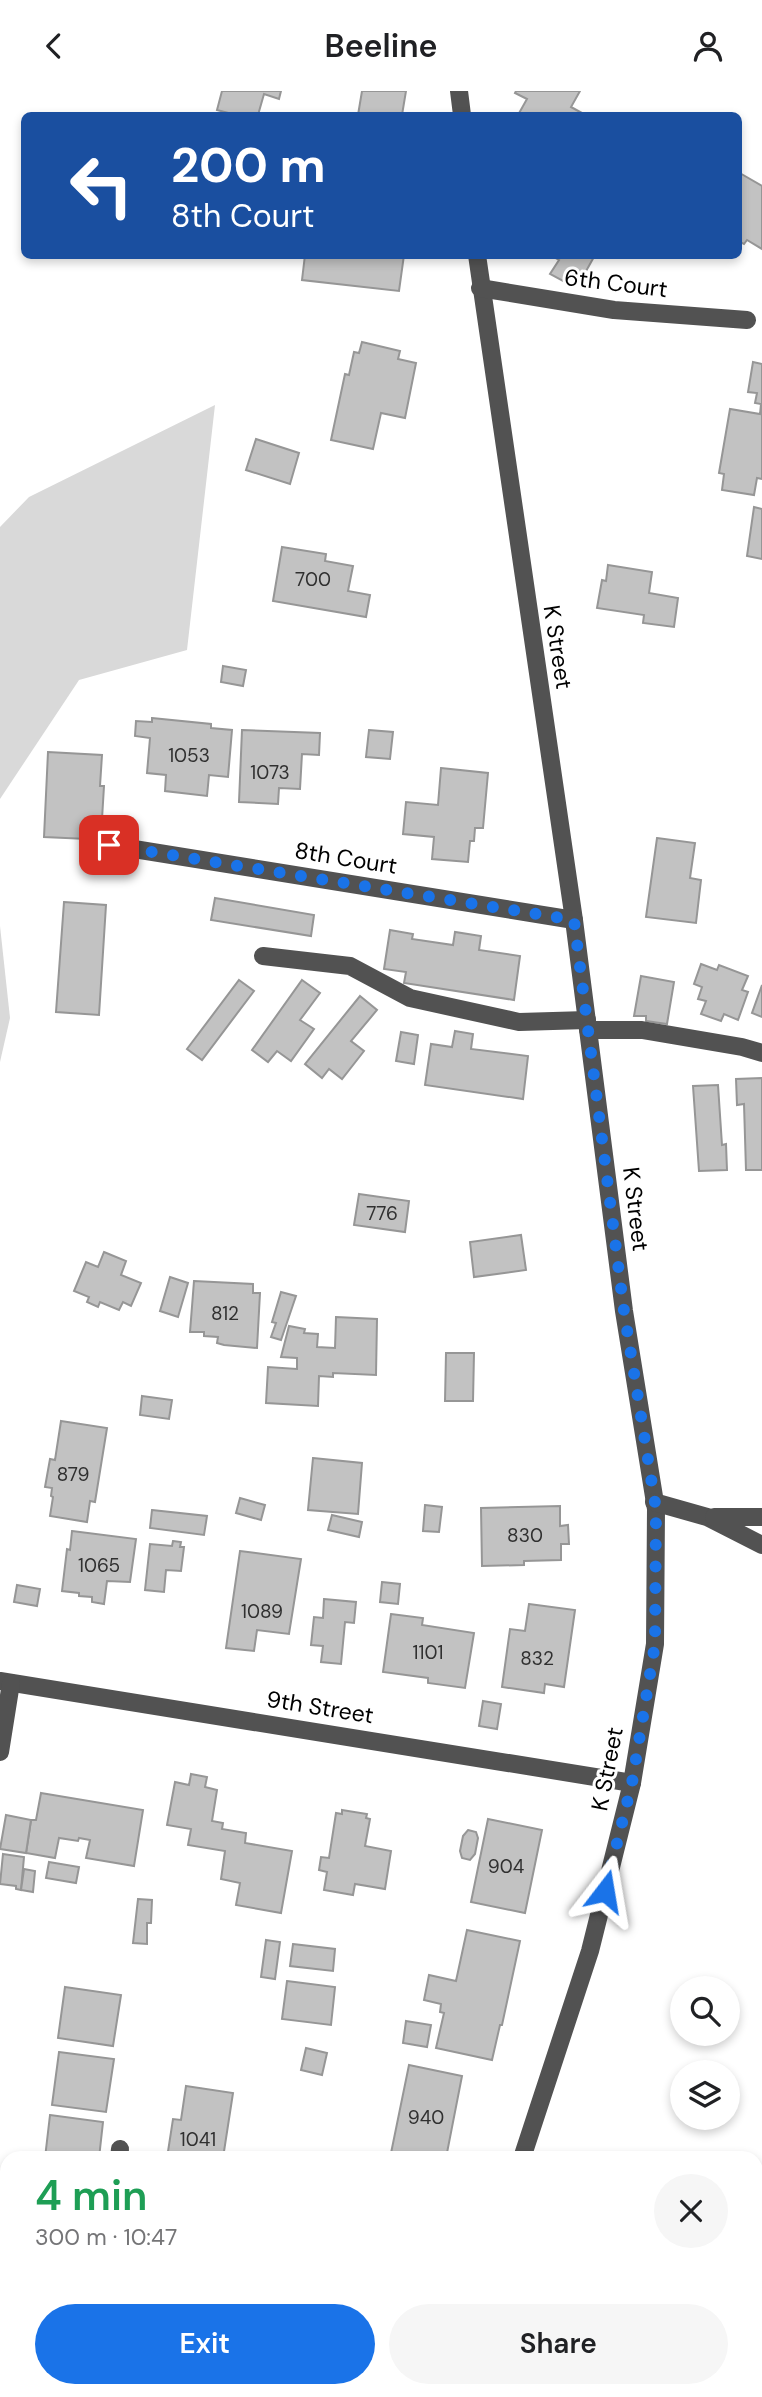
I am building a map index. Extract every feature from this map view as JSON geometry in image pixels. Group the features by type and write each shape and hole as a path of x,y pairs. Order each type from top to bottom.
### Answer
{"street":[{"path":"459,91 462,112"},
{"name":"K Street","path":"477,259 574,920 624,1311 654,1502 655,1644 632,1783 590,1951 524,2151"},
{"name":"6th Court","path":"480,288 614,310 747,320"},
{"name":"8th Court","path":"109,845 574,920"},
{"path":"263,956 350,966 410,998 519,1022 642,1030 762,1052"},
{"path":"654,1502 707,1517 762,1545"},
{"path":"707,1517 762,1517"},
{"path":"0,1752 6,1682"},
{"name":"9th Street","path":"6,1682 632,1783"}],"shaded area":[{"path":"215,405 187,650 79,680 0,799 0,527 29,497"},
{"path":"0,926 10,1018 0,1062"}],"building":[{"path":"222,91 281,91 279,99 264,94 259,112 217,110"},
{"path":"362,91 406,91 402,112 358,112"},
{"path":"580,91 571,107 580,112 520,112 527,99 515,93"},
{"path":"742,174 762,186 762,249 747,240 744,244"},
{"path":"305,259 403,259 399,291 302,280"},
{"path":"593,259 585,273 570,269 563,281 550,274 559,260"},
{"path":"362,342 400,351 398,359 416,363 405,418 381,413 373,449 331,440 345,374 349,375 354,352 359,353"},
{"path":"753,362 762,364 762,479 757,478 754,495 722,490 724,474 719,473 730,409 760,414 761,404 755,403 757,393 748,392"},
{"path":"256,439 299,453 290,484 246,470"},
{"path":"754,507 762,509 762,559 747,556"},
{"path":"282,547 326,554 325,561 353,566 348,591 370,595 366,617 273,601"},
{"path":"608,565 652,572 649,593 678,598 674,627 643,623 644,615 597,608"},
{"path":"223,666 246,670 243,686 221,682"},
{"path":"152,718 211,724 211,728 232,730 228,777 209,775 207,796 165,791 166,775 147,773 150,738 135,736 136,721 152,722"},
{"path":"242,730 320,733 319,755 302,754 300,789 279,788 278,804 239,802"},
{"path":"369,730 393,732 390,759 366,757"},
{"path":"48,752 102,755 102,819 87,819 87,839 44,837"},
{"path":"441,768 488,773 483,828 475,828 474,841 470,841 468,862 432,859 434,837 403,834 406,802 438,805"},
{"path":"657,838 695,843 690,878 701,880 696,923 646,917"},
{"path":"215,898 314,915 311,936 211,920"},
{"path":"64,902 106,905 99,1015 56,1012"},
{"path":"390,930 413,934 412,939 453,945 455,932 481,936 479,950 520,956 514,1000 404,983 406,972 384,969"},
{"path":"701,964 717,970 719,965 748,976 742,990 748,992 738,1020 724,1014 721,1021 701,1014 706,1001 698,999 702,987 694,984"},
{"path":"641,976 674,982 667,1024 646,1021 646,1016 634,1016"},
{"path":"239,980 254,991 202,1060 187,1049"},
{"path":"302,980 320,993 300,1020 314,1029 291,1061 277,1051 268,1062 252,1050"},
{"path":"762,985 762,1017 752,1013"},
{"path":"360,996 377,1010 351,1041 364,1051 342,1079 329,1069 322,1078 305,1064"},
{"path":"455,1031 473,1034 471,1049 528,1056 523,1099 425,1085 431,1044 452,1047"},
{"path":"401,1032 418,1035 414,1064 396,1061"},
{"path":"762,1078 762,1170 746,1170 744,1104 737,1105 736,1079"},
{"path":"718,1085 722,1145 726,1144 727,1170 699,1171 693,1086"},
{"path":"359,1194 409,1201 405,1232 354,1225"},
{"path":"521,1235 526,1270 474,1277 470,1242"},
{"path":"104,1252 126,1261 121,1275 141,1283 131,1306 123,1302 119,1310 100,1302 98,1307 87,1302 89,1297 74,1291 86,1262 98,1267"},
{"path":"170,1277 188,1283 178,1317 160,1311"},
{"path":"194,1281 253,1284 253,1293 260,1293 257,1348 224,1345 217,1343 218,1337 204,1336 204,1332 190,1332"},
{"path":"281,1292 296,1296 281,1340 271,1337 276,1323 272,1322"},
{"path":"336,1317 377,1319 376,1375 333,1373 333,1377 319,1376 318,1406 266,1403 268,1367 297,1369 297,1358 281,1357 289,1326 305,1329 304,1333 318,1334 317,1347 335,1348"},
{"path":"446,1353 474,1353 473,1401 445,1401"},
{"path":"142,1396 172,1400 169,1419 140,1415"},
{"path":"61,1421 107,1428 95,1502 90,1501 87,1522 50,1516 52,1488 45,1487 50,1459 55,1460"},
{"path":"313,1458 362,1463 358,1514 308,1510"},
{"path":"240,1498 265,1505 261,1520 236,1513"},
{"path":"425,1505 442,1507 439,1532 423,1531"},
{"path":"560,1506 560,1526 568,1525 569,1544 561,1544 561,1560 524,1561 524,1565 482,1566 481,1508"},
{"path":"152,1510 207,1516 204,1535 150,1528"},
{"path":"332,1515 362,1522 359,1537 328,1530"},
{"path":"72,1531 136,1539 130,1582 107,1581 104,1604 92,1602 92,1597 62,1591"},
{"path":"173,1541 181,1542 180,1547 184,1547 181,1571 166,1570 164,1592 145,1590 150,1544 172,1546"},
{"path":"240,1551 301,1559 289,1634 257,1630 254,1651 226,1648"},
{"path":"382,1582 400,1584 398,1604 380,1602"},
{"path":"17,1585 40,1589 37,1606 14,1602"},
{"path":"324,1599 356,1602 354,1623 345,1622 341,1664 321,1662 323,1646 311,1645 314,1617 323,1618"},
{"path":"529,1604 575,1610 564,1687 545,1684 544,1693 502,1687 510,1629 525,1631"},
{"path":"391,1614 423,1618 422,1625 474,1633 465,1688 428,1683 428,1678 383,1672"},
{"path":"483,1701 501,1704 497,1729 479,1726"},
{"path":"191,1774 207,1777 205,1787 217,1790 212,1821 223,1823 222,1829 246,1833 245,1843 292,1851 281,1913 236,1905 240,1883 221,1879 225,1851 188,1845 191,1829 167,1825 175,1782 189,1785"},
{"path":"41,1793 143,1810 134,1866 86,1858 90,1840 79,1838 78,1841 59,1838 55,1858 26,1853 31,1820 36,1820"},
{"path":"342,1810 367,1814 366,1818 370,1819 365,1846 391,1851 385,1889 355,1884 353,1895 324,1890 327,1872 319,1870 321,1857 329,1858 336,1813 342,1814"},
{"path":"6,1815 31,1820 26,1853 0,1849"},
{"path":"488,1819 542,1830 525,1913 471,1902"},
{"path":"468,1830 476,1832 478,1838 475,1854 470,1860 462,1858 460,1851 463,1836"},
{"path":"3,1854 24,1857 21,1890 16,1889 16,1886 0,1884"},
{"path":"49,1862 79,1867 76,1883 46,1878"},
{"path":"24,1869 35,1871 33,1892 21,1890"},
{"path":"138,1899 152,1900 151,1923 147,1923 147,1944 133,1943"},
{"path":"467,1930 520,1941 492,2060 436,2048 444,2013 440,2012 441,2004 424,2000 429,1975 456,1981"},
{"path":"266,1940 280,1942 275,1979 261,1977"},
{"path":"293,1944 335,1949 333,1971 290,1966"},
{"path":"287,1981 335,1987 331,2025 282,2019"},
{"path":"65,1987 121,1995 113,2046 58,2038"},
{"path":"406,2021 431,2025 427,2047 403,2043"},
{"path":"306,2048 327,2053 322,2075 301,2070"},
{"path":"59,2052 114,2059 106,2112 52,2105"},
{"path":"409,2065 462,2076 447,2151 391,2151"},
{"path":"186,2086 233,2093 224,2151 168,2151 173,2119 181,2120"},
{"path":"50,2115 103,2122 100,2151 46,2151"}],"route":[{"path":"109,845 574,920 624,1311 656,1509 655,1644 632,1783 605,1891"}]}
